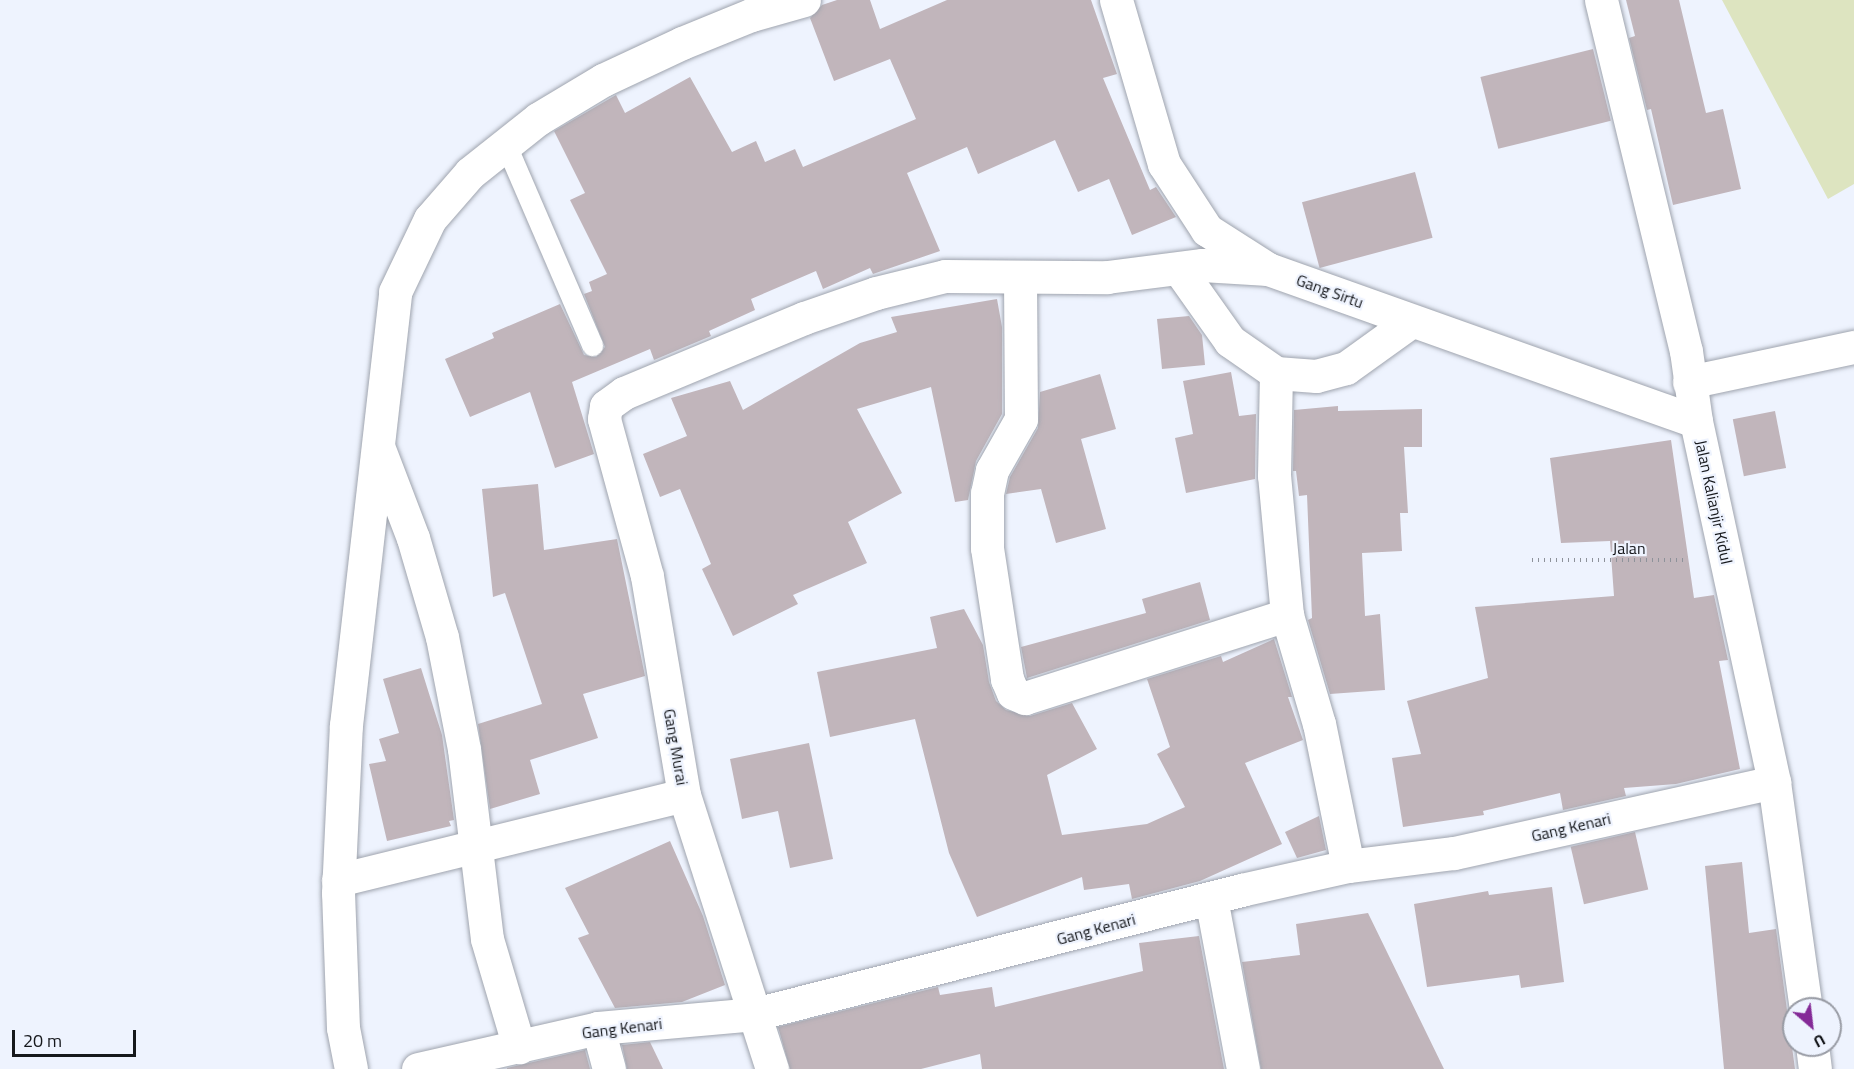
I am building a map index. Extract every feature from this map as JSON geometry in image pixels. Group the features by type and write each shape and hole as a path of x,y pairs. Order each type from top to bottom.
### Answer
{"street":[{"path":"351,1069 343,1028 338,880 346,725 395,292 430,219 470,172 538,119 603,80 742,19 804,0"},
{"name":"Gang Sirtu","path":"1116,0 1164,164 1184,199 1207,230 1268,269 1410,322 1696,421"},
{"name":"Jalan Kalianjir Kidul","path":"1601,0 1606,32 1644,166 1686,351 1696,421 1774,782 1804,997"},
{"path":"1268,269 1202,265 1107,277 1020,277 1021,418 993,470 987,492 987,548 1007,679 1013,693 1025,698 1287,615"},
{"path":"1179,269 1230,341 1276,373 1316,376 1346,368 1410,322"},
{"name":"Gang Murai","path":"772,1069 684,795 647,576 604,419 609,401 876,292 945,276 1020,277"},
{"path":"1689,382 1854,347"},
{"path":"1276,373 1274,476 1287,615 1319,724 1348,866"},
{"path":"377,446 413,538 442,637 464,749 474,847 487,939 519,1047"},
{"name":"Gang Kenari","path":"418,1069 598,1028 755,1014 1211,898 1348,866 1454,854 1774,782"},
{"path":"338,880 684,795"},
{"path":"1211,898 1242,1069"},
{"path":"598,1028 609,1069"}],"lane":[{"path":"506,145 592,345"}],"path":[{"name":"Jalan","path":"1532,560 1726,560"}],"green space":[{"path":"1722,0 1854,0 1854,184 1828,199"}],"building":[{"path":"837,0 870,0 880,29 947,0 1091,0 1117,74 1103,78 1150,190 1156,187 1176,217 1132,235 1109,179 1078,192 1055,140 978,174 967,147 907,173 940,251 873,274 870,268 823,289 816,271 751,299 755,310 709,331 711,336 654,360 650,349 572,382 594,454 555,468 530,392 470,417 445,359 494,338 492,333 560,304 584,355 596,357 605,347 584,294 592,291 589,282 607,274 570,200 585,193 554,131 616,95 625,113 690,77 732,152 756,141 765,162 795,149 803,167 916,119 890,59 834,81 810,18 822,5"},
{"path":"1626,0 1679,0 1706,113 1723,109 1741,189 1673,205 1651,109 1647,110 1629,38 1635,36"},
{"path":"1593,49 1611,121 1498,149 1480,77"},
{"path":"1415,172 1433,238 1320,268 1302,202"},
{"path":"997,299 1002,327 1002,414 976,461 968,500 955,502 931,387 857,409 902,493 848,522 867,563 793,595 798,604 733,636 702,569 711,564 680,489 660,497 643,454 687,436 671,398 730,381 743,410 860,343 897,332 891,317"},
{"path":"1189,316 1202,335 1205,365 1162,369 1157,319"},
{"path":"1231,372 1239,416 1256,414 1255,479 1186,493 1175,438 1193,434 1183,381"},
{"path":"1100,374 1116,429 1081,439 1106,529 1056,543 1041,489 1006,494 1010,477 1038,428 1040,392"},
{"path":"1338,406 1338,411 1422,409 1422,447 1404,447 1408,513 1400,513 1402,551 1362,553 1365,616 1380,614 1385,690 1330,694 1308,620 1312,618 1307,495 1299,496 1296,471 1293,471 1294,410"},
{"path":"1775,411 1786,468 1744,476 1733,419"},
{"path":"1671,440 1694,598 1714,595 1728,660 1719,661 1740,769 1676,784 1624,788 1626,796 1563,810 1560,793 1483,811 1484,815 1403,827 1392,758 1421,754 1407,701 1488,678 1475,607 1614,596 1610,541 1561,543 1550,458"},
{"path":"538,484 544,550 617,539 645,676 583,694 598,738 530,760 540,794 490,809 478,724 542,704 505,593 493,597 482,489"},
{"path":"1200,582 1210,620 1027,678 1021,647 1146,613 1142,599"},
{"path":"964,609 983,645 989,682 996,701 1006,710 1030,716 1072,703 1097,749 1047,775 1062,835 1147,824 1185,807 1157,754 1170,747 1147,679 1221,656 1223,662 1274,639 1292,697 1288,697 1303,740 1245,763 1282,844 1200,881 1132,899 1129,884 1084,890 1082,877 977,917 949,853 915,719 830,737 817,672 937,648 930,617"},
{"path":"421,668 442,735 454,820 449,821 451,826 387,841 369,764 386,761 379,739 399,733 383,679"},
{"path":"809,743 833,859 790,868 778,811 742,819 730,759"},
{"path":"1319,816 1326,850 1297,858 1285,832"},
{"path":"1635,832 1648,889 1584,904 1571,847"},
{"path":"670,841 703,916 725,985 682,1002 615,1008 578,938 589,934 565,888"},
{"path":"1742,862 1749,933 1776,929 1785,997 1782,997 1782,1057 1793,1057 1795,1069 1724,1069 1705,866"},
{"path":"1552,887 1564,982 1521,988 1519,975 1427,987 1414,904 1488,891 1489,895"},
{"path":"1368,913 1444,1069 1261,1069 1242,962 1300,955 1296,924"},
{"path":"1199,936 1224,1069 982,1069 980,1054 921,1069 790,1069 778,1027 938,987 940,995 992,987 995,1007 1143,971 1139,943"},
{"path":"650,1042 663,1069 627,1069 622,1045"},
{"path":"585,1050 590,1069 507,1069 507,1068"}]}
